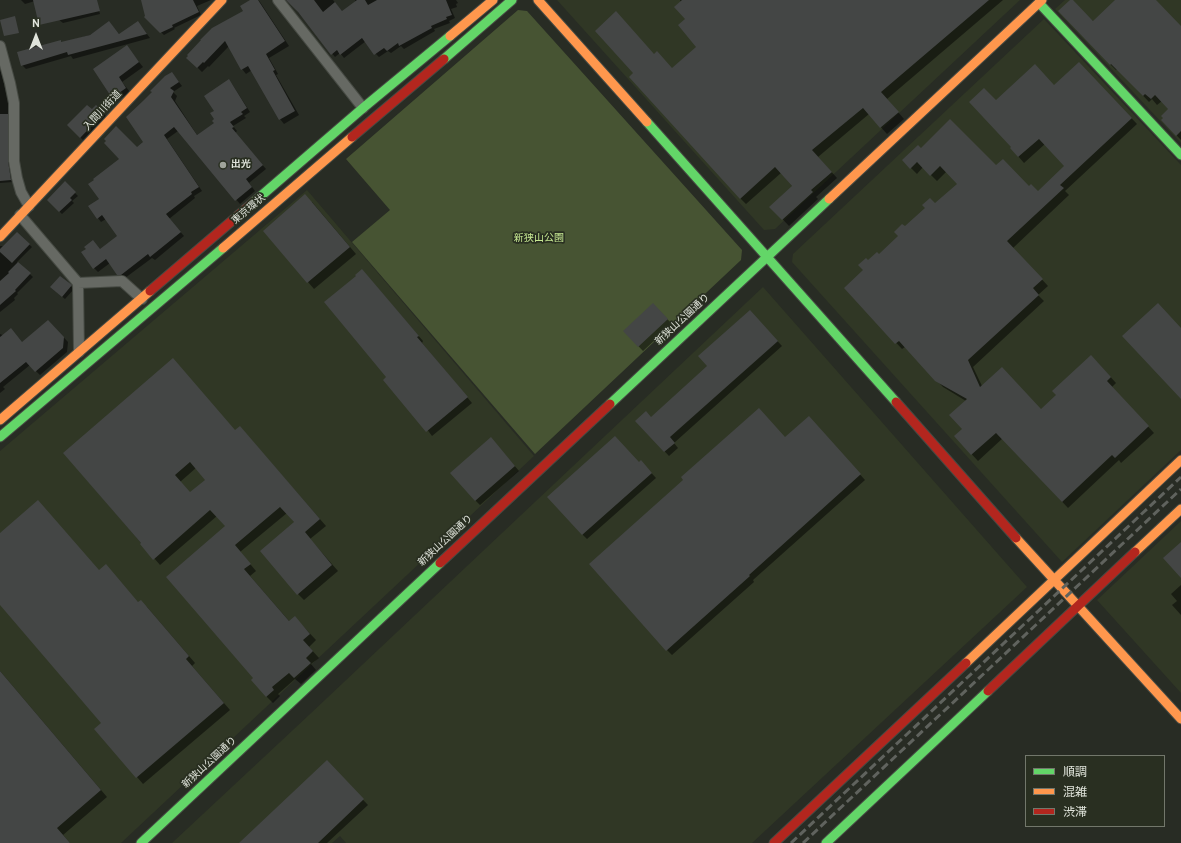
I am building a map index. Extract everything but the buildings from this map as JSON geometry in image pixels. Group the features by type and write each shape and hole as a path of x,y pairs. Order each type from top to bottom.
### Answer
{"main road":[{"name":"入間川街道","path":"0,237 222,0"},
{"name":"東京環状","path":"0,420 363,108 493,0"},
{"name":"東京環状","path":"0,437 512,0"},
{"path":"538,0 768,257 1053,580 1181,719"},
{"path":"1040,1 1181,155"},
{"name":"新狭山公園通り","path":"141,843 1040,1"},
{"path":"774,843 1181,460"},
{"path":"826,843 1181,509"}],"street":[{"path":"278,0 363,108"},
{"path":"0,46 14,103 14,161 17,178 21,192 29,206"},
{"path":"20,215 78,283 79,352"},
{"path":"78,283 122,282 142,299"}],"shaded area":[{"path":"557,0 1020,0 775,229 764,230"},
{"path":"1065,0 1181,0 1181,143 1055,9"},
{"path":"1044,19 1181,165 1181,450 1062,562 792,262 793,254"},
{"path":"307,190 534,456 121,843 0,843 0,451"},
{"path":"763,287 1027,587 752,843 346,843 340,836 332,843 172,843 309,715"},
{"path":"1181,521 1181,693 1097,600"}],"green space":[{"name":"新狭山公園","path":"518,10 527,11 742,250 741,260 535,454 352,242 390,210 346,159"}],"railway":[{"path":"791,843 1181,477"},
{"path":"803,843 1181,489"}],"traffic: fast":[{"path":"444,59 512,0"},
{"path":"1039,3 1181,155"},
{"path":"254,202 363,108 450,36"},
{"path":"647,122 896,402"},
{"path":"610,404 829,199"},
{"path":"0,437 223,248"},
{"path":"141,843 440,563"},
{"path":"826,843 988,691"}],"traffic: slow":[{"path":"0,237 222,0"},
{"path":"450,36 493,0"},
{"path":"538,0 647,122"},
{"path":"829,199 1042,0"},
{"path":"223,248 352,137"},
{"path":"0,420 150,291"},
{"path":"966,663 1181,460"},
{"path":"1135,552 1181,509"},
{"path":"1016,538 1181,719"}],"traffic: jam":[{"path":"352,137 444,59"},
{"path":"150,291 254,202"},
{"path":"896,402 1016,538"},
{"path":"440,563 610,404"},
{"path":"988,691 1135,552"},
{"path":"774,843 966,663"}],"place":[{"name":"出光","path":"223,165"}]}
